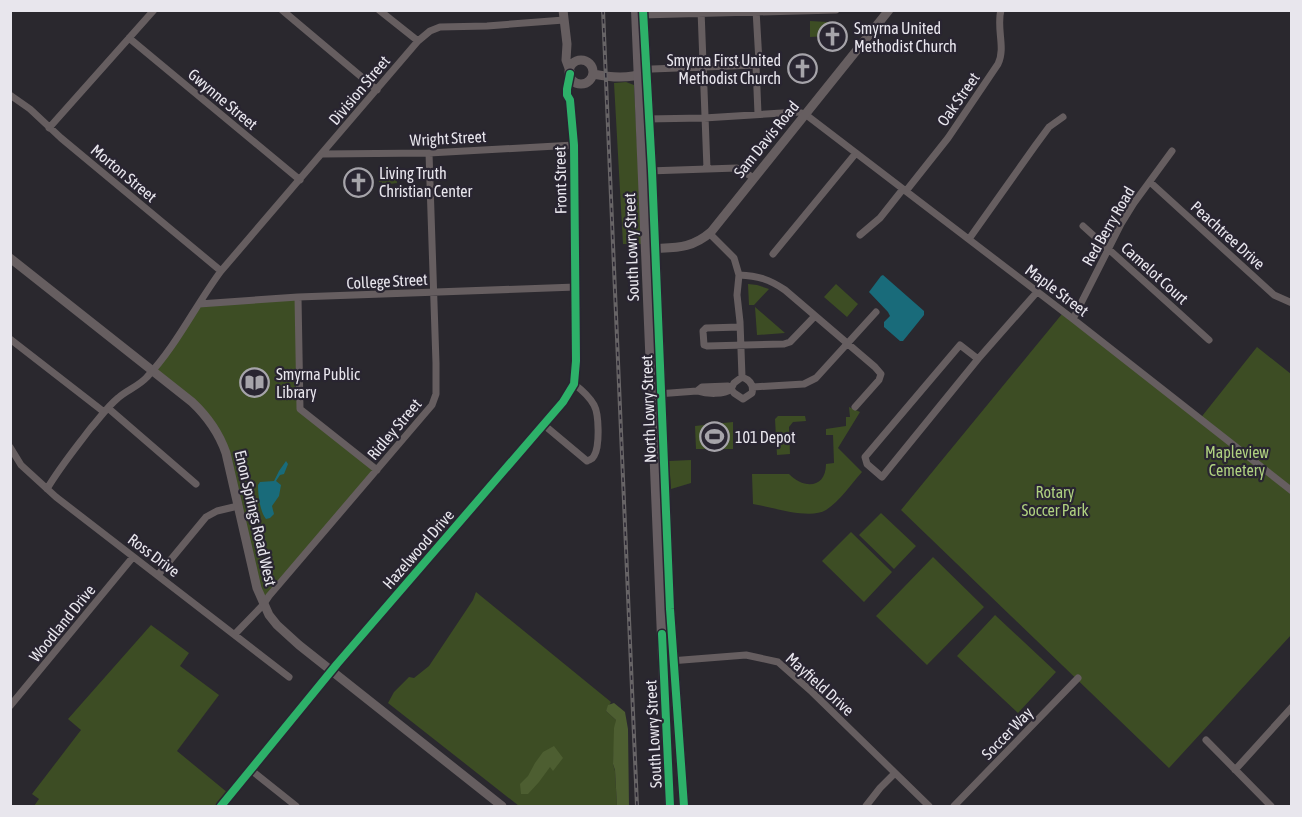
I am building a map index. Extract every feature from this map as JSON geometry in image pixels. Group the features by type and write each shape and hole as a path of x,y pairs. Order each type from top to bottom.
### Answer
{"main road":[{"name":"South Lowry Street","path":"640,13 668,661 670,807"},
{"path":"668,661 684,807"}],"street":[{"path":"48,128 154,10"},
{"path":"282,10 377,90"},
{"path":"380,10 418,41"},
{"path":"640,13 837,10"},
{"name":"Sam Davis Road","path":"650,249 686,247 700,241 709,233 889,10"},
{"name":"Oak Street","path":"860,235 905,190 948,138 998,64 1001,55 999,22 1001,10"},
{"path":"701,12 707,169"},
{"path":"756,12 759,62 756,65 758,114"},
{"name":"Division Street","path":"221,271 418,41 430,31 440,27 487,26 564,15"},
{"name":"Front Street","path":"564,15 566,60 570,73 567,95 570,100 574,145 576,287"},
{"name":"Gwynne Street","path":"129,38 300,180"},
{"path":"567,44 572,55 580,61"},
{"path":"570,100 593,75 591,65 586,61 574,63 570,73 575,82 585,83"},
{"path":"593,75 642,73 652,69 756,65"},
{"name":"Morton Street","path":"10,95 30,109 48,128 221,271"},
{"path":"645,119 798,112 805,114"},
{"name":"Maple Street","path":"805,114 1073,319 1292,491"},
{"path":"969,240 1049,127 1063,117"},
{"name":"Wright Street","path":"323,154 429,153 574,145"},
{"name":"Red Berry Road","path":"1073,319 1127,214 1173,151"},
{"name":"Ridley Street","path":"235,634 263,605 432,405 436,394 429,153"},
{"path":"773,254 856,153"},
{"path":"647,171 736,168 754,178"},
{"name":"Peachtree Drive","path":"1150,182 1274,295 1292,303"},
{"name":"Camelot Court","path":"1083,226 1209,340"},
{"path":"709,233 734,258 738,266 737,295 742,377"},
{"name":"Enon Springs Road West","path":"10,258 199,408 216,429 226,453 257,588 263,605 277,625 331,671 502,807"},
{"path":"47,489 58,470 106,410 118,398 142,382 152,371 180,334 203,295 221,271"},
{"path":"739,274 771,281 785,290 875,367 881,374 879,380 855,407"},
{"path":"544,424 587,461 595,454 597,419 595,407 586,394 574,384 576,287"},
{"name":"College Street","path":"199,304 298,297 576,287"},
{"path":"978,359 960,345 865,457 867,464 882,477 1036,292"},
{"path":"298,297 299,406 301,411 377,470"},
{"path":"753,387 804,384 816,378 876,312"},
{"path":"740,327 706,328 703,331 704,345 784,344 790,342 815,316"},
{"path":"10,339 106,410 196,484"},
{"path":"731,389 744,399 752,393 753,387 750,382 742,377"},
{"path":"656,394 697,391 727,392 734,382 742,377"},
{"name":"Hazelwood Drive","path":"221,807 331,671 563,402 574,384"},
{"name":"Ross Drive","path":"10,447 21,465 47,489 289,677"},
{"path":"158,575 206,517 217,511 238,506"},
{"name":"Woodland Drive","path":"10,706 133,556"},
{"name":"Mayfield Drive","path":"668,661 746,655 778,662 812,692 929,807"},
{"name":"Soccer Way","path":"954,807 1078,678"},
{"path":"1235,770 1292,707"},
{"path":"1206,740 1271,807"},
{"path":"250,770 296,807"},
{"path":"866,807 895,773"}],"green space":[{"path":"810,21 828,22 826,24 827,36 810,37"},
{"path":"626,82 634,85 642,244 623,244 614,83"},
{"path":"387,166 394,172 397,183 382,185 382,182 379,182 379,172"},
{"path":"748,284 769,289 754,305 749,305"},
{"path":"836,284 858,304 847,317 824,297"},
{"path":"298,297 299,404 377,470 263,605 216,429 152,371 199,304"},
{"path":"755,307 785,333 757,335"},
{"name":"Rotary Soccer Park","path":"1062,314 1199,420 1257,347 1291,374 1291,635 1169,768 901,510"},
{"path":"849,407 860,412 838,448 862,472 836,502 826,510 810,514 753,504 752,474 789,474 807,484 818,482 822,478 826,464 834,463 833,435 826,435 826,429 846,426 846,417 850,417"},
{"path":"778,416 805,416 806,421 793,422 789,427 790,454 777,455 775,419"},
{"name":"101 Depot","path":"733,422 733,449 696,449 695,426"},
{"path":"691,460 691,483 671,489 669,461"},
{"path":"881,513 916,546 894,569 859,535"},
{"path":"851,532 892,572 864,602 822,561"},
{"path":"933,557 984,607 927,665 876,616"},
{"path":"476,592 611,702 606,711 616,720 613,764 617,806 519,806 388,703 394,692 409,677 414,678 429,666"},
{"path":"995,615 1056,672 1018,713 957,656"},
{"path":"151,625 189,653 180,666 219,695 177,751 228,793 217,806 34,806 39,799 32,794 81,730 68,719"},
{"path":"614,703 625,712 628,729 629,806 617,806 613,764 616,720 606,711 608,705"},
{"path":"554,746 563,758 553,771 550,767 528,794 521,794 520,784 528,776 543,752"}],"water":[{"path":"883,275 924,311 924,315 903,341 884,327 884,322 890,316 869,292"},
{"path":"286,461 288,464 284,474 280,475 276,481 281,485 279,496 272,506 274,514 266,519 261,508 258,485 260,482 274,481"}],"railway":[{"path":"603,10 637,806"}],"cycle path":[{"name":"North Lowry Street","path":"643,10 670,609 684,806"},
{"path":"221,806 337,664 563,402 574,384 576,361 574,145 570,100 567,95 570,74"},
{"path":"662,634 670,806"}],"place":[{"name":"Smyrna United Methodist Church","path":"833,37"},
{"name":"Smyrna First United Methodist Church","path":"802,69"},
{"name":"Living Truth Christian Center","path":"358,182"},
{"name":"Smyrna Public Library","path":"255,383"},
{"name":"101 Depot","path":"714,437"}],"park label":[{"name":"Mapleview Cemetery","path":"1237,461"}]}
